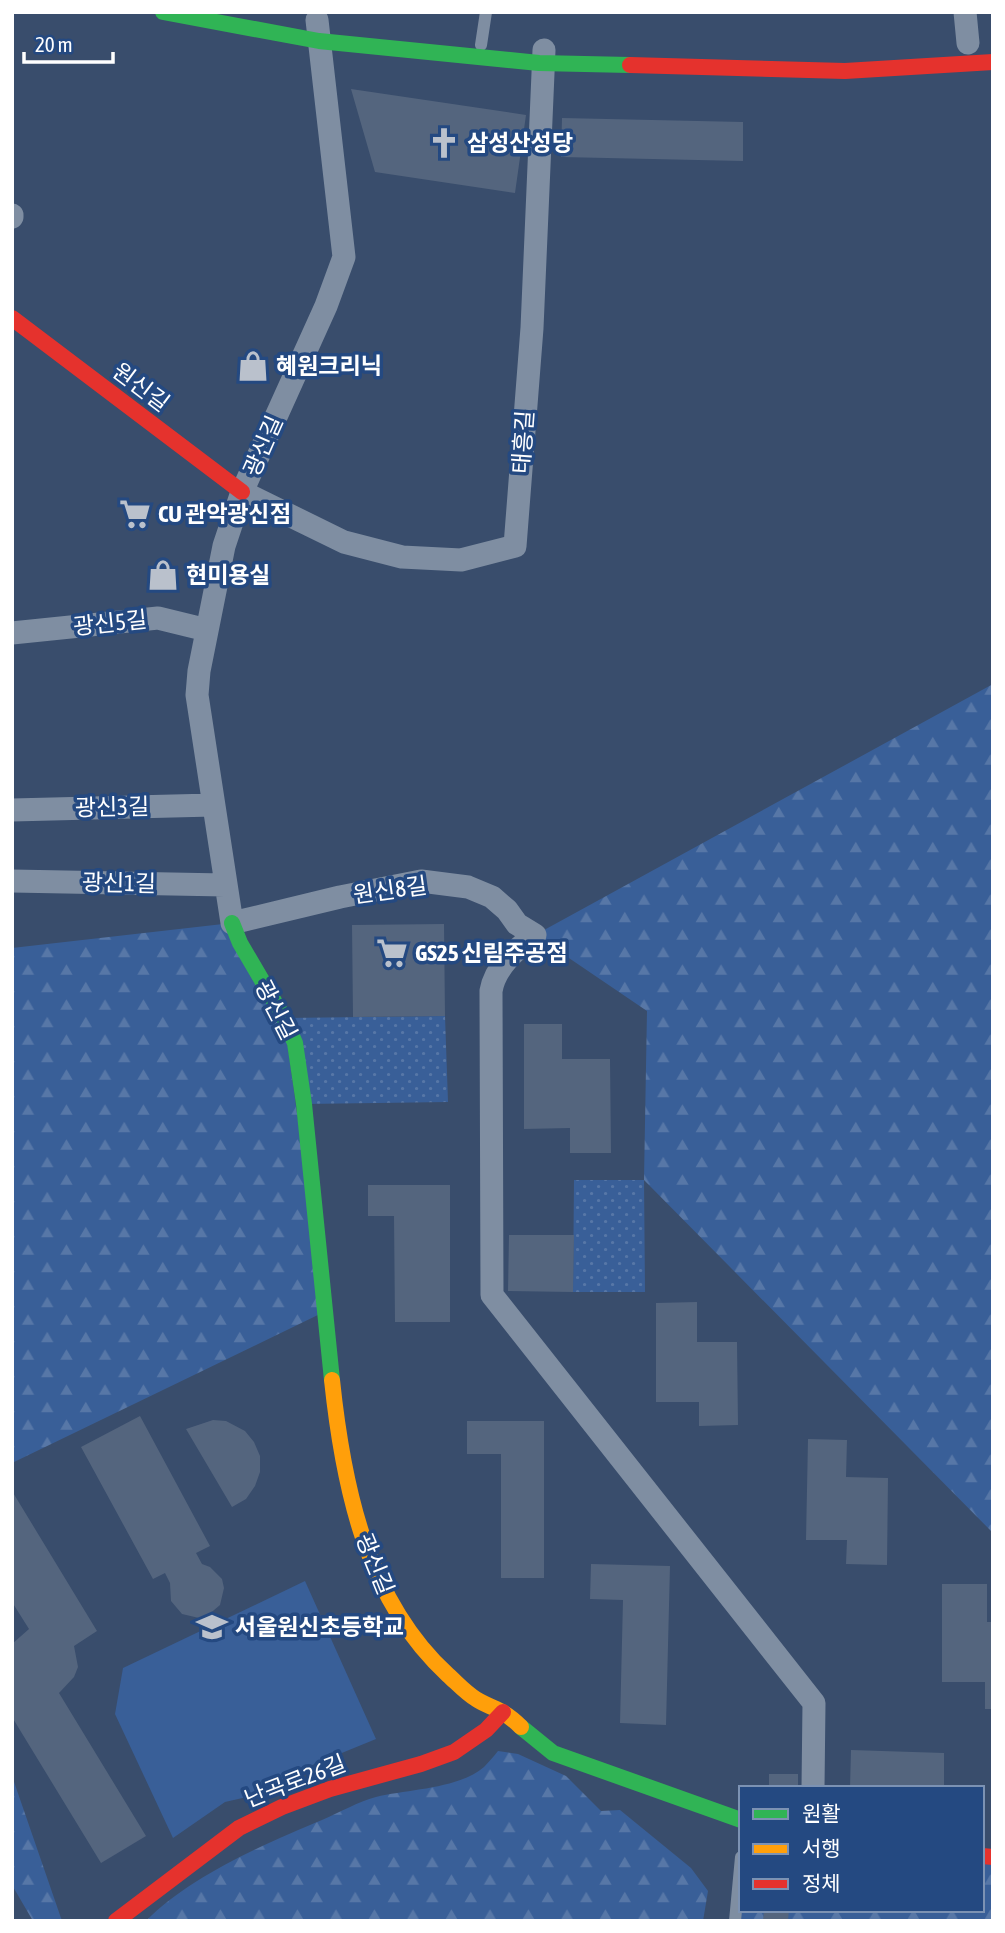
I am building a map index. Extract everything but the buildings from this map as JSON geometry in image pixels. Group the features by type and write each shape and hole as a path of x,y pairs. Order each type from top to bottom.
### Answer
{"street":[{"path":"163,12 318,25 544,57 845,71 993,62"},
{"path":"965,12 968,43"},
{"name":"광신길","path":"318,25 344,257 326,306 242,492 224,546 197,695 232,922 240,943 284,1018 295,1043 304,1104 337,1430 346,1478 363,1539 387,1596 429,1657 477,1700 503,1712 553,1752 739,1819"},
{"path":"412,34 544,57 720,51"},
{"name":"태흥길","path":"242,492 344,542 402,557 461,560 515,546 532,328 544,57"},
{"name":"원신길","path":"12,318 242,492"},
{"name":"광신5길","path":"12,633 158,618 207,630"},
{"name":"광신3길","path":"12,810 212,805"},
{"name":"광신1길","path":"12,881 225,885"},
{"name":"원신8길","path":"232,922 421,881 468,887 492,897 507,910 517,924 535,935 507,959 491,986 492,1295 814,1703 813,1786"},
{"name":"난곡로26길","path":"116,1921 239,1828 358,1779 441,1759 458,1752 485,1732 503,1712"}],"lane":[{"path":"481,45 486,12"},
{"path":"735,1921 739,1878"}],"green space":[{"path":"993,684 993,1533 644,1180 647,1011 535,935"},
{"path":"232,923 284,1018 324,1312 12,1463 12,948"},
{"path":"445,1016 448,1102 304,1104 284,1018"},
{"path":"574,1180 644,1180 645,1292 573,1292"},
{"path":"305,1581 376,1739 310,1766 247,1797 225,1802 173,1838 115,1714 123,1668"},
{"path":"498,1751 518,1754 566,1776 601,1811 620,1810 691,1868 708,1891 703,1921 146,1921 184,1890 253,1850 369,1799 461,1780 484,1767"},
{"path":"12,1776 62,1921 33,1921 12,1885"},
{"path":"984,1856 993,1857 993,1921 736,1921 740,1912 984,1912"}],"traffic: fast":[{"path":"163,12 319,41 539,63 630,65"},
{"path":"232,923 240,943 284,1018 295,1043 304,1104 332,1380"},
{"path":"521,1727 553,1753 739,1819"}],"traffic: slow":[{"path":"332,1380 343,1460 352,1500 363,1539 397,1612 420,1645 462,1688 479,1701 506,1714 521,1727"}],"traffic: jam":[{"path":"630,65 845,71 993,62"},
{"path":"12,318 242,492"},
{"path":"116,1921 239,1828 282,1807 330,1789 454,1752 486,1730 503,1712"},
{"path":"984,1856 993,1857"}],"place":[{"name":"삼성산성당","path":"444,143"},
{"name":"혜원크리닉","path":"253,366"},
{"name":"CU 관악광신점","path":"135,514"},
{"name":"현미용실","path":"163,575"},
{"name":"GS25 신림주공점","path":"392,953"},
{"name":"서울원신초등학교","path":"212,1627"}]}
